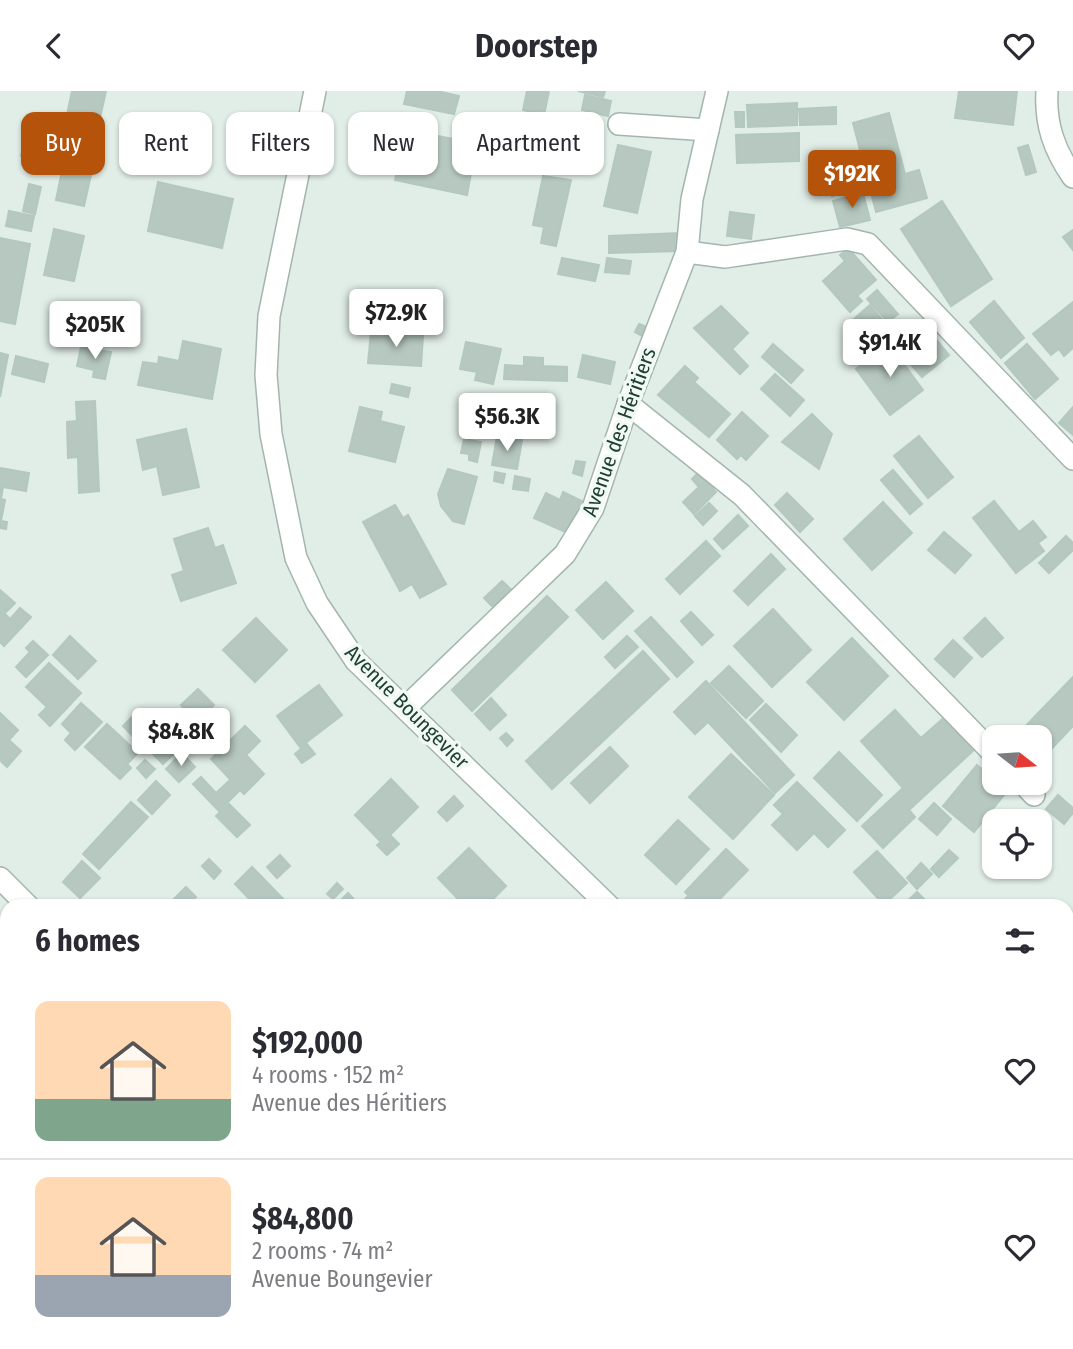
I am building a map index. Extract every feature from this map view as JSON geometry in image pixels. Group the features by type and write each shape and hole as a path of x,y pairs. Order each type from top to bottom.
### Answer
{"street":[{"name":"Avenue Boungevier","path":"315,91 269,316 266,375 271,434 296,558 317,603 356,661 602,899"},
{"name":"Avenue des Héritiers","path":"405,708 565,554 593,508 628,404 687,252 692,199 717,91"},
{"path":"1047,91 1046,118 1054,143 1073,177"},
{"path":"619,124 708,131"},
{"path":"687,252 725,257 847,239 868,244 1073,459"},
{"path":"628,404 742,495 982,742"},
{"path":"0,878 21,899"}],"building":[{"path":"72,91 106,91 101,112 68,112"},
{"path":"407,91 437,91 459,96 452,114 404,104"},
{"path":"527,91 549,91 545,112 523,110"},
{"path":"578,91 605,91 603,97"},
{"path":"959,91 1017,91 1013,125 955,118"},
{"path":"585,95 611,101 608,116 604,115 604,112 582,110"},
{"path":"797,103 797,125 748,127 747,105"},
{"path":"836,107 836,124 800,125 799,109"},
{"path":"735,112 744,112 744,127 736,127"},
{"path":"889,113 905,174 919,170 927,198 876,212 853,123"},
{"path":"799,133 799,161 737,163 736,135"},
{"path":"438,136 452,139 452,175 471,175 467,195 395,180 396,175 438,175"},
{"path":"618,145 651,152 637,213 604,206"},
{"path":"1028,145 1036,172 1026,175 1018,148"},
{"path":"841,160 849,191 832,196 824,164"},
{"path":"61,175 91,175 84,206 56,200"},
{"path":"543,176 571,180 556,246 541,243 544,227 533,225"},
{"path":"158,182 233,199 222,248 148,231"},
{"path":"29,184 41,187 35,214 23,211"},
{"path":"863,193 870,220 840,227 833,201"},
{"path":"942,201 992,279 951,306 901,229"},
{"path":"9,211 34,216 31,231 6,226"},
{"path":"730,212 754,215 751,239 727,236"},
{"path":"54,229 84,236 74,281 44,275"},
{"path":"1073,230 1073,250 1063,237"},
{"path":"680,233 681,251 609,253 609,236"},
{"path":"0,238 30,244 15,324 0,321"},
{"path":"848,248 876,280 857,296 862,301 850,312 823,281 845,261 840,255"},
{"path":"562,258 599,265 595,281 558,274"},
{"path":"607,258 631,261 629,274 605,272"},
{"path":"877,290 898,314 888,322 867,299"},
{"path":"994,301 1024,338 1001,358 970,322"},
{"path":"1073,302 1073,348 1064,356 1059,349 1051,355 1033,334"},
{"path":"870,305 890,329 868,347 848,324"},
{"path":"721,306 748,333 732,349 748,366 740,374 694,328"},
{"path":"639,324 650,328 646,338 635,332"},
{"path":"929,331 949,355 922,377 902,354"},
{"path":"371,332 423,336 421,366 368,363"},
{"path":"183,341 221,349 212,399 138,385 143,362 158,364 159,357 179,361"},
{"path":"466,342 501,349 493,384 475,380 477,372 460,369"},
{"path":"773,344 803,370 791,383 762,357"},
{"path":"889,344 923,390 890,415 856,369"},
{"path":"1027,344 1058,379 1035,399 1005,363"},
{"path":"81,347 111,352 105,379 93,377 94,370 77,366"},
{"path":"0,353 8,355 0,397"},
{"path":"583,355 615,362 610,384 578,377"},
{"path":"16,356 48,364 44,382 12,374"},
{"path":"524,357 543,358 543,366 567,367 567,381 504,379 505,365 524,366"},
{"path":"685,366 698,378 694,382 730,414 709,437 658,395"},
{"path":"775,374 804,400 790,416 761,389"},
{"path":"392,384 410,388 408,397 390,393"},
{"path":"95,401 99,491 79,493 78,457 68,458 67,422 77,421 76,402"},
{"path":"506,404 518,406 514,436 501,433"},
{"path":"360,407 382,412 380,421 404,427 395,462 349,451"},
{"path":"1073,407 1073,435 1059,423"},
{"path":"742,412 768,436 746,460 741,455 737,459 717,440"},
{"path":"812,414 832,434 819,469 782,442"},
{"path":"186,429 199,487 163,495 157,466 143,470 137,440"},
{"path":"497,436 522,440 517,469 492,465"},
{"path":"919,436 953,477 928,498 894,456"},
{"path":"464,439 481,442 477,462 469,460 469,454 461,453"},
{"path":"576,461 585,462 582,476 573,473"},
{"path":"0,468 29,473 26,491 3,487 1,499 5,500 1,521 7,522 6,529 0,528"},
{"path":"448,469 477,477 464,524 453,521 441,506 438,494"},
{"path":"893,470 922,504 910,514 881,480"},
{"path":"495,472 505,474 503,483 494,481"},
{"path":"698,473 716,492 694,514 683,502 699,487 692,479"},
{"path":"515,476 530,479 528,491 513,489"},
{"path":"563,492 586,503 572,535 534,518 546,493 560,500"},
{"path":"787,493 813,519 800,532 775,505"},
{"path":"994,501 1019,532 1033,521 1046,537 1038,543 1044,551 1016,573 973,518"},
{"path":"883,502 912,533 872,570 844,539"},
{"path":"709,503 717,511 703,525 695,516"},
{"path":"395,505 403,518 408,515 446,584 420,598 412,584 400,591 363,522"},
{"path":"738,515 748,526 723,549 714,539"},
{"path":"208,528 215,548 223,545 236,583 181,601 172,575 184,571 174,539"},
{"path":"944,532 971,555 955,573 928,550"},
{"path":"1066,536 1073,543 1073,550 1049,573 1039,563"},
{"path":"706,541 720,556 680,594 666,579"},
{"path":"771,554 785,569 748,605 734,591"},
{"path":"502,581 515,593 497,611 484,598"},
{"path":"606,582 633,611 603,639 576,610"},
{"path":"0,590 15,603 6,612 0,606"},
{"path":"547,596 568,617 472,711 452,690"},
{"path":"20,608 31,617 21,628 11,618"},
{"path":"0,609 20,629 4,646 0,642"},
{"path":"773,609 811,650 772,687 734,646"},
{"path":"691,612 713,635 702,645 681,621"},
{"path":"651,617 693,662 677,677 635,631"},
{"path":"256,618 287,650 255,682 223,650"},
{"path":"985,618 1003,638 982,657 964,638"},
{"path":"70,636 96,661 78,679 53,655"},
{"path":"627,636 638,647 615,668 605,657"},
{"path":"852,638 888,676 844,720 807,682"},
{"path":"953,640 972,658 954,677 935,659"},
{"path":"33,641 48,655 26,677 16,667 30,652 26,648"},
{"path":"643,651 669,679 552,789 526,761"},
{"path":"49,663 81,693 50,726 39,715 47,707 26,687"},
{"path":"729,666 763,701 746,718 711,683"},
{"path":"1073,677 1073,726 1052,748 1052,725 1027,725"},
{"path":"706,681 794,775 775,793 708,722 695,734 674,712"},
{"path":"319,685 342,715 300,747 277,716"},
{"path":"198,689 214,705 197,722 181,705"},
{"path":"491,698 506,715 490,730 475,714"},
{"path":"81,703 102,722 75,750 65,740 71,733 62,724"},
{"path":"766,704 797,735 781,752 750,720"},
{"path":"895,710 921,738 946,716 975,749 909,810 915,817 883,848 862,826 903,788 861,741"},
{"path":"0,713 18,730 9,740 21,751 7,767 0,760"},
{"path":"132,717 150,735 154,731 164,740 149,753 123,726"},
{"path":"107,724 138,753 127,764 131,768 120,779 85,747"},
{"path":"245,726 260,741 246,755 264,774 244,794 211,759"},
{"path":"506,733 513,740 507,746 500,738"},
{"path":"173,735 183,745 163,764 153,754"},
{"path":"307,744 315,754 302,763 295,754"},
{"path":"610,747 628,766 590,803 571,783"},
{"path":"839,752 882,795 857,821 814,778"},
{"path":"182,753 195,767 179,782 166,769"},
{"path":"731,754 774,795 733,839 689,797"},
{"path":"145,760 155,769 146,778 137,768"},
{"path":"977,765 982,769 982,795 1004,795 993,809 982,809 982,822 974,832 943,806"},
{"path":"201,777 216,793 229,781 239,791 219,811 193,784"},
{"path":"391,779 418,807 390,835 399,844 387,855 377,845 381,842 355,815"},
{"path":"156,781 170,795 152,814 138,800"},
{"path":"797,782 845,830 828,847 814,833 797,850 772,825 783,814 774,805"},
{"path":"1058,795 1073,808 1073,813 1064,824 1052,814 1052,809 1046,809"},
{"path":"454,796 463,806 447,821 438,812"},
{"path":"131,802 148,817 99,869 83,854"},
{"path":"934,803 951,819 937,835 919,819"},
{"path":"229,804 250,825 237,837 216,816"},
{"path":"678,820 709,849 676,884 645,855"},
{"path":"469,848 506,886 493,899 458,899 438,878"},
{"path":"726,849 748,870 720,899 692,899 685,892"},
{"path":"949,850 958,858 939,877 931,869"},
{"path":"877,851 907,883 890,899 879,899 854,872"},
{"path":"280,855 290,866 277,878 267,867"},
{"path":"209,859 221,871 214,879 202,866"},
{"path":"82,861 100,878 80,898 63,882"},
{"path":"921,863 932,874 917,889 907,878"},
{"path":"252,867 283,899 249,899 235,884"},
{"path":"337,883 343,889 333,899 327,894"},
{"path":"186,887 196,897 194,899 174,899"},
{"path":"917,892 924,899 909,899"},
{"path":"348,893 354,899 342,899"}]}
